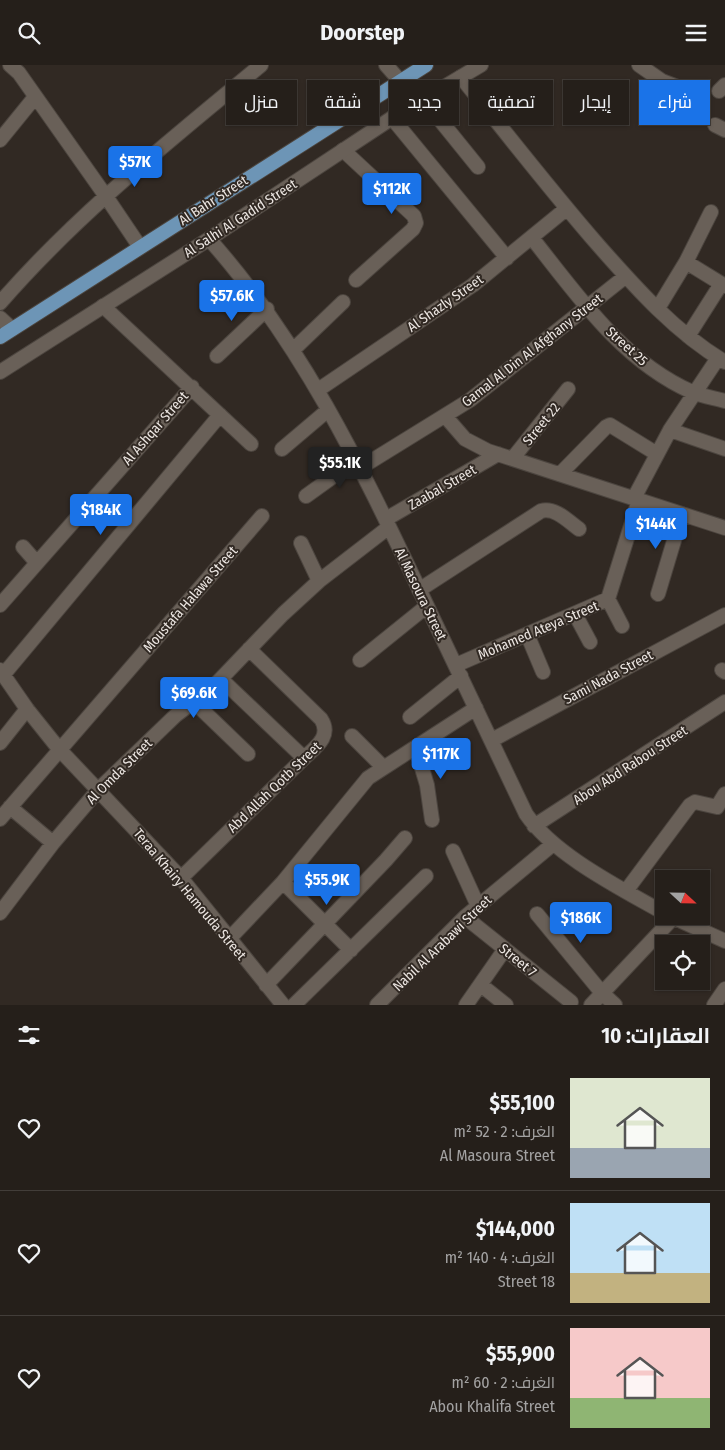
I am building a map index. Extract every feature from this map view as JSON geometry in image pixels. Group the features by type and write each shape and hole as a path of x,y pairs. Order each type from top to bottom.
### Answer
{"main road":[{"name":"Al Bahr Street","path":"402,80 426,65"},
{"name":"Al Bahr Street","path":"6,333 389,88"}],"street":[{"path":"10,65 19,73 106,195 140,247"},
{"path":"0,303 26,273 106,195 262,65"},
{"path":"386,65 399,80"},
{"name":"Al Salhi Al Gadid Street","path":"457,80 480,65"},
{"path":"640,65 661,80"},
{"path":"462,77 566,209 626,276 688,336 722,360"},
{"path":"0,140 35,97"},
{"name":"Al Salhi Al Gadid Street","path":"0,373 209,239 389,120"},
{"path":"398,125 507,258"},
{"path":"443,125 478,167"},
{"path":"343,150 414,216 416,223 413,229 356,280"},
{"name":"Al Shazly Street","path":"318,390 473,285 566,209"},
{"path":"658,308 686,262 711,213"},
{"name":"Street 25","path":"532,238 588,308 626,349 670,381 694,393 725,401"},
{"name":"Al Masoura Street","path":"209,239 267,309 294,349 318,390 388,523 526,814 534,826 553,844 626,891 655,907"},
{"path":"686,262 723,285 688,336"},
{"name":"Gamal Al Din Al Afghany Street","path":"306,496 358,464 445,416 511,370 626,276"},
{"path":"294,349 343,302"},
{"path":"103,306 251,444"},
{"path":"217,356 267,309"},
{"path":"0,318 6,333"},
{"name":"Mohamed Ateya Street","path":"410,717 458,671 527,634 608,599 636,499 657,454 694,393 722,360"},
{"name":"Al Ashqar Street","path":"0,605 192,387"},
{"name":"Street 22","path":"513,458 568,389"},
{"path":"282,449 328,410"},
{"path":"2,672 220,415"},
{"path":"445,416 465,439 480,447 725,528"},
{"path":"560,474 610,425 657,454"},
{"path":"670,430 725,449"},
{"name":"Zaabal Street","path":"388,523 498,454"},
{"path":"419,590 541,511 548,509 579,529"},
{"path":"658,594 682,514"},
{"name":"Moustafa Halawa Street","path":"0,819 262,516"},
{"name":"Al Omda Street","path":"0,913 53,843 99,789 176,715 221,679 319,581 388,523"},
{"path":"301,543 319,581"},
{"path":"23,547 37,563"},
{"path":"608,599 622,626"},
{"path":"360,659 427,606"},
{"path":"575,614 590,642"},
{"name":"Sami Nada Street","path":"492,739 725,615"},
{"path":"527,634 543,672"},
{"name":"Abd Allah Qotb Street","path":"181,878 322,740 324,735 324,724 249,649"},
{"name":"Teraa Khairy Hamouda Street","path":"2,672 27,709 59,749 99,789 181,878 283,1005"},
{"path":"221,679 304,758"},
{"path":"194,702 248,754"},
{"name":"Abou Abd Rabou Street","path":"534,826 725,702"},
{"path":"229,939 283,882 328,829 355,792 383,767 416,748 476,708"},
{"path":"0,743 27,709"},
{"path":"352,736 383,767"},
{"path":"416,748 427,785 432,820"},
{"path":"626,891 690,805 695,802 717,807 725,794"},
{"path":"10,807 53,843"},
{"path":"266,985 404,838"},
{"name":"Nabil Al Arabawi Street","path":"377,1005 465,917 553,844"},
{"path":"453,851 478,906"},
{"path":"294,1005 426,876"},
{"path":"283,882 350,950"},
{"path":"537,913 602,993 615,1005"},
{"name":"Street 7","path":"465,917 571,1002"},
{"path":"591,1005 660,925"},
{"name":"Al Masoura Street","path":"691,925 725,941"},
{"path":"466,1005 506,949"},
{"path":"481,985 506,1005"},
{"path":"714,1005 725,989"}]}
